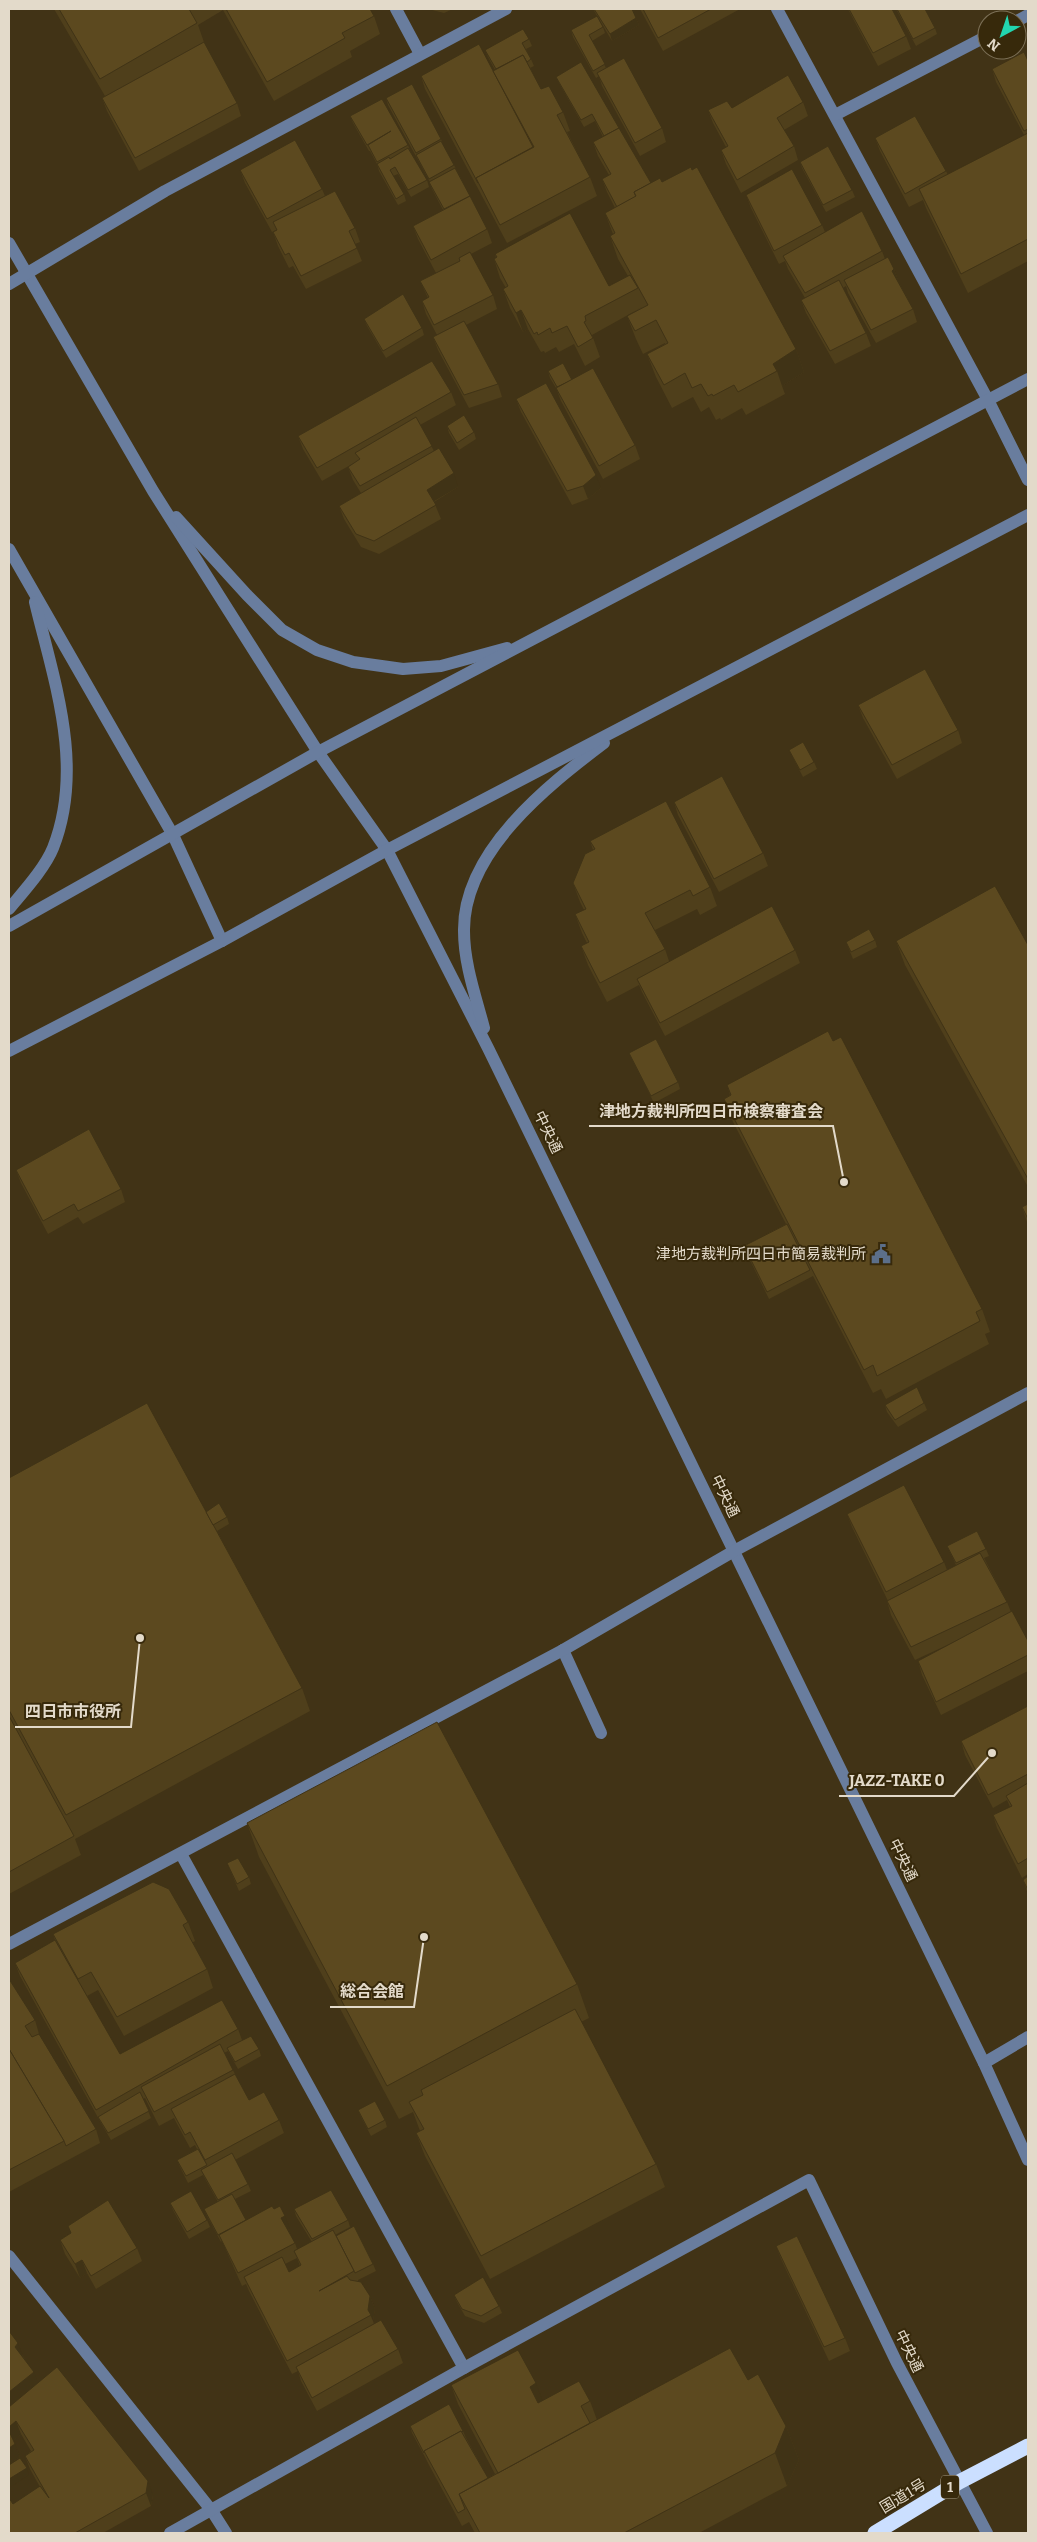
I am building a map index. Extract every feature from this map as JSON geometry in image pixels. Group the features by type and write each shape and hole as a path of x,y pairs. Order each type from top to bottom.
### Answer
{"highway":[{"name":"国道1号","path":"875,2533 959,2482 1028,2446"}],"street":[{"path":"396,9 420,54"},
{"path":"9,284 165,191 506,9"},
{"path":"777,9 988,400 1028,480"},
{"path":"835,115 977,41"},
{"path":"9,244 153,491 247,595 282,630 317,650 353,662 404,669 441,666 531,641"},
{"path":"9,926 318,752 1028,379"},
{"name":"中央通","path":"153,491 318,752 387,850 488,1048 984,2063 1028,2160"},
{"path":"9,1051 222,941 387,850 634,720 1028,515"},
{"path":"9,549 172,835 222,941"},
{"path":"9,909 53,850 66,806 67,752 60,704 31,585"},
{"path":"488,1048 469,970 464,931 467,901 486,855 562,775 634,720"},
{"path":"9,1944 562,1650 734,1551 1028,1392"},
{"path":"562,1650 601,1733"},
{"path":"170,2533 464,2368 181,1854"},
{"path":"984,2063 1028,2037"},
{"name":"中央通","path":"464,2368 809,2180 897,2363 987,2533"},
{"path":"9,2256 212,2511 226,2533"}],"building":[{"path":"59,9 189,9 197,23 100,79"},
{"path":"226,9 370,9 374,16 342,33 345,38 267,82"},
{"path":"594,9 632,9 636,18 610,34"},
{"path":"643,9 711,9 658,38"},
{"path":"849,9 892,9 906,36 873,53"},
{"path":"897,9 925,9 935,28 913,39"},
{"path":"597,16 603,27 589,35 605,64 593,71 571,30"},
{"path":"523,29 529,39 522,43 531,59 527,62 523,55 496,69 485,50"},
{"path":"204,42 237,103 135,158 102,98"},
{"path":"479,44 533,147 476,178 478,183 421,76"},
{"path":"523,55 541,89 549,86 563,112 557,115 590,177 500,225 476,178 534,147 493,71"},
{"path":"624,58 662,128 635,143 597,73"},
{"path":"1027,59 1028,129 1024,131 992,69 1009,60"},
{"path":"581,62 619,128 604,136 592,114 581,120 556,77"},
{"path":"788,75 803,102 777,118 794,146 737,180 721,150 728,146 708,110 727,101 732,108"},
{"path":"412,84 441,139 416,153 386,98"},
{"path":"382,99 408,145 377,162 368,145 391,131 367,145 350,116"},
{"path":"915,116 946,171 905,194 875,138"},
{"path":"619,128 651,183 634,192 636,197 617,207 602,179 611,174 593,142"},
{"path":"1028,133 1028,239 961,274 919,189"},
{"path":"295,140 322,189 267,219 240,170"},
{"path":"441,141 454,165 429,179 416,155"},
{"path":"828,146 852,190 823,205 800,162"},
{"path":"408,148 427,180 408,190 395,167 390,170 404,194 396,199 377,164 389,157 390,159"},
{"path":"691,167 692,170 697,167 796,349 773,364 777,371 738,392 734,385 713,396 712,394 708,396 701,384 692,388 685,373 664,385 647,354 668,343 656,320 635,331 627,316 648,305 610,236 615,233 605,213 636,196 634,192 660,178 662,182"},
{"path":"455,168 470,196 444,209 429,182"},
{"path":"792,169 822,225 774,251 746,195"},
{"path":"335,191 355,228 349,231 357,248 301,276 289,253 285,255 273,232 277,230 273,222"},
{"path":"470,196 487,229 431,260 413,226"},
{"path":"862,211 882,251 805,293 783,256"},
{"path":"570,213 609,286 630,275 638,288 585,316 586,321 584,322 593,338 578,347 567,326 552,333 550,328 538,335 537,332 534,334 521,310 516,313 503,289 508,286 494,259 497,257 495,254"},
{"path":"470,252 493,295 434,325 422,301 429,297 420,281 460,261 459,258"},
{"path":"888,257 894,269 892,271 913,309 871,330 844,280"},
{"path":"839,280 866,333 830,351 801,300"},
{"path":"403,294 422,328 383,351 364,319"},
{"path":"464,321 498,384 464,395 433,337"},
{"path":"432,361 451,392 317,468 298,436"},
{"path":"563,363 572,380 557,387 548,371"},
{"path":"593,368 635,445 599,466 556,388"},
{"path":"546,383 596,475 583,486 567,491 516,399"},
{"path":"464,415 474,432 457,443 447,426"},
{"path":"416,417 432,446 360,486 348,467 360,459 355,453"},
{"path":"439,448 454,473 427,490 436,505 374,541 356,534 339,506"},
{"path":"925,669 958,730 892,765 858,705"},
{"path":"803,742 814,762 800,770 789,750"},
{"path":"722,776 763,853 714,879 674,802"},
{"path":"666,801 710,887 693,896 690,890 645,913 665,949 600,983 581,946 589,942 575,914 586,909 573,883 585,854 595,849 590,841"},
{"path":"995,886 1028,945 1028,1179 896,941"},
{"path":"772,906 795,950 660,1023 637,979"},
{"path":"869,929 875,940 851,952 846,942"},
{"path":"828,1031 833,1041 841,1037 982,1309 976,1312 980,1321 877,1376 873,1365 864,1370 724,1099 731,1095 727,1085"},
{"path":"656,1039 678,1082 651,1096 629,1053"},
{"path":"89,1129 121,1189 78,1211 74,1204 43,1221 16,1170"},
{"path":"1028,1204 1028,1219 1022,1207"},
{"path":"787,1224 810,1270 767,1292 744,1246"},
{"path":"917,1387 924,1403 895,1420 885,1405"},
{"path":"147,1403 302,1688 66,1815 9,1710 9,1478"},
{"path":"904,1485 944,1562 886,1592 847,1514"},
{"path":"219,1503 227,1517 213,1525 206,1512"},
{"path":"977,1531 986,1549 956,1563 947,1546"},
{"path":"980,1553 1007,1602 911,1647 887,1601"},
{"path":"1012,1611 1028,1641 1028,1655 936,1702 918,1661"},
{"path":"1028,1706 1028,1774 988,1795 961,1741"},
{"path":"9,1716 74,1836 9,1872"},
{"path":"437,1722 577,1984 387,2086 247,1823"},
{"path":"1028,1783 1028,1858 1018,1864 993,1815 1012,1806 1006,1796"},
{"path":"238,1858 249,1877 237,1884 227,1863"},
{"path":"1028,1876 1028,1890 1023,1880"},
{"path":"153,1882 169,1889 188,1922 183,1925 207,1969 117,2017 91,1972 78,1979 53,1934"},
{"path":"55,1940 120,2054 222,2000 238,2029 96,2110 15,1963"},
{"path":"9,1979 35,2020 25,2026 32,2037 39,2034 96,2129 66,2146 9,2049"},
{"path":"575,2009 656,2164 481,2256 416,2133 424,2129 409,2102 423,2095 421,2090"},
{"path":"251,2036 259,2049 235,2062 227,2048"},
{"path":"220,2044 233,2070 154,2112 141,2087"},
{"path":"9,2049 64,2141 9,2170"},
{"path":"235,2074 249,2100 264,2092 279,2120 205,2160 190,2132 185,2135 171,2109"},
{"path":"140,2092 149,2111 108,2133 98,2117"},
{"path":"375,2101 385,2120 368,2129 358,2110"},
{"path":"198,2149 207,2165 186,2176 177,2160"},
{"path":"232,2153 248,2184 218,2200 201,2170"},
{"path":"331,2190 348,2220 312,2239 294,2209"},
{"path":"191,2191 207,2220 187,2232 170,2203"},
{"path":"232,2194 246,2220 218,2235 204,2209"},
{"path":"108,2200 137,2248 91,2276 82,2260 75,2264 60,2240 71,2233 68,2226"},
{"path":"272,2206 274,2209 280,2206 285,2216 281,2218 295,2243 238,2273 219,2235"},
{"path":"354,2226 373,2264 355,2273 336,2236"},
{"path":"333,2230 354,2271 319,2291 347,2276 350,2280 361,2282 370,2296 368,2310 371,2315 287,2361 244,2277 282,2257 289,2272 301,2265 294,2251"},
{"path":"797,2236 845,2338 824,2347 776,2246"},
{"path":"483,2277 499,2306 481,2316 462,2309 454,2295"},
{"path":"381,2320 398,2349 312,2398 296,2367"},
{"path":"9,2331 18,2343 15,2347 34,2372 9,2392"},
{"path":"730,2348 748,2380 758,2374 786,2426 775,2453 624,2533 480,2533 459,2494"},
{"path":"518,2350 536,2383 530,2387 538,2403 579,2381 590,2401 581,2406 590,2423 498,2473 451,2385"},
{"path":"57,2367 148,2481 146,2493 75,2533 9,2533 9,2498 13,2504 40,2486 49,2498 25,2456 34,2450 16,2421 9,2427 9,2407"},
{"path":"449,2404 463,2431 424,2451 424,2453 410,2426"},
{"path":"9,2431 15,2444 9,2448"},
{"path":"461,2431 488,2478 459,2494 465,2509 458,2513 424,2451"},
{"path":"20,2458 27,2468 9,2479 9,2465"}],"place":[{"name":"津地方裁判所四日市検察審査会","path":"844,1182"},
{"name":"津地方裁判所四日市簡易裁判所","path":"881,1254"},
{"name":"四日市市役所","path":"140,1638"},
{"name":"JAZZ-TAKE 0","path":"992,1753"},
{"name":"総合会館","path":"424,1937"}]}
